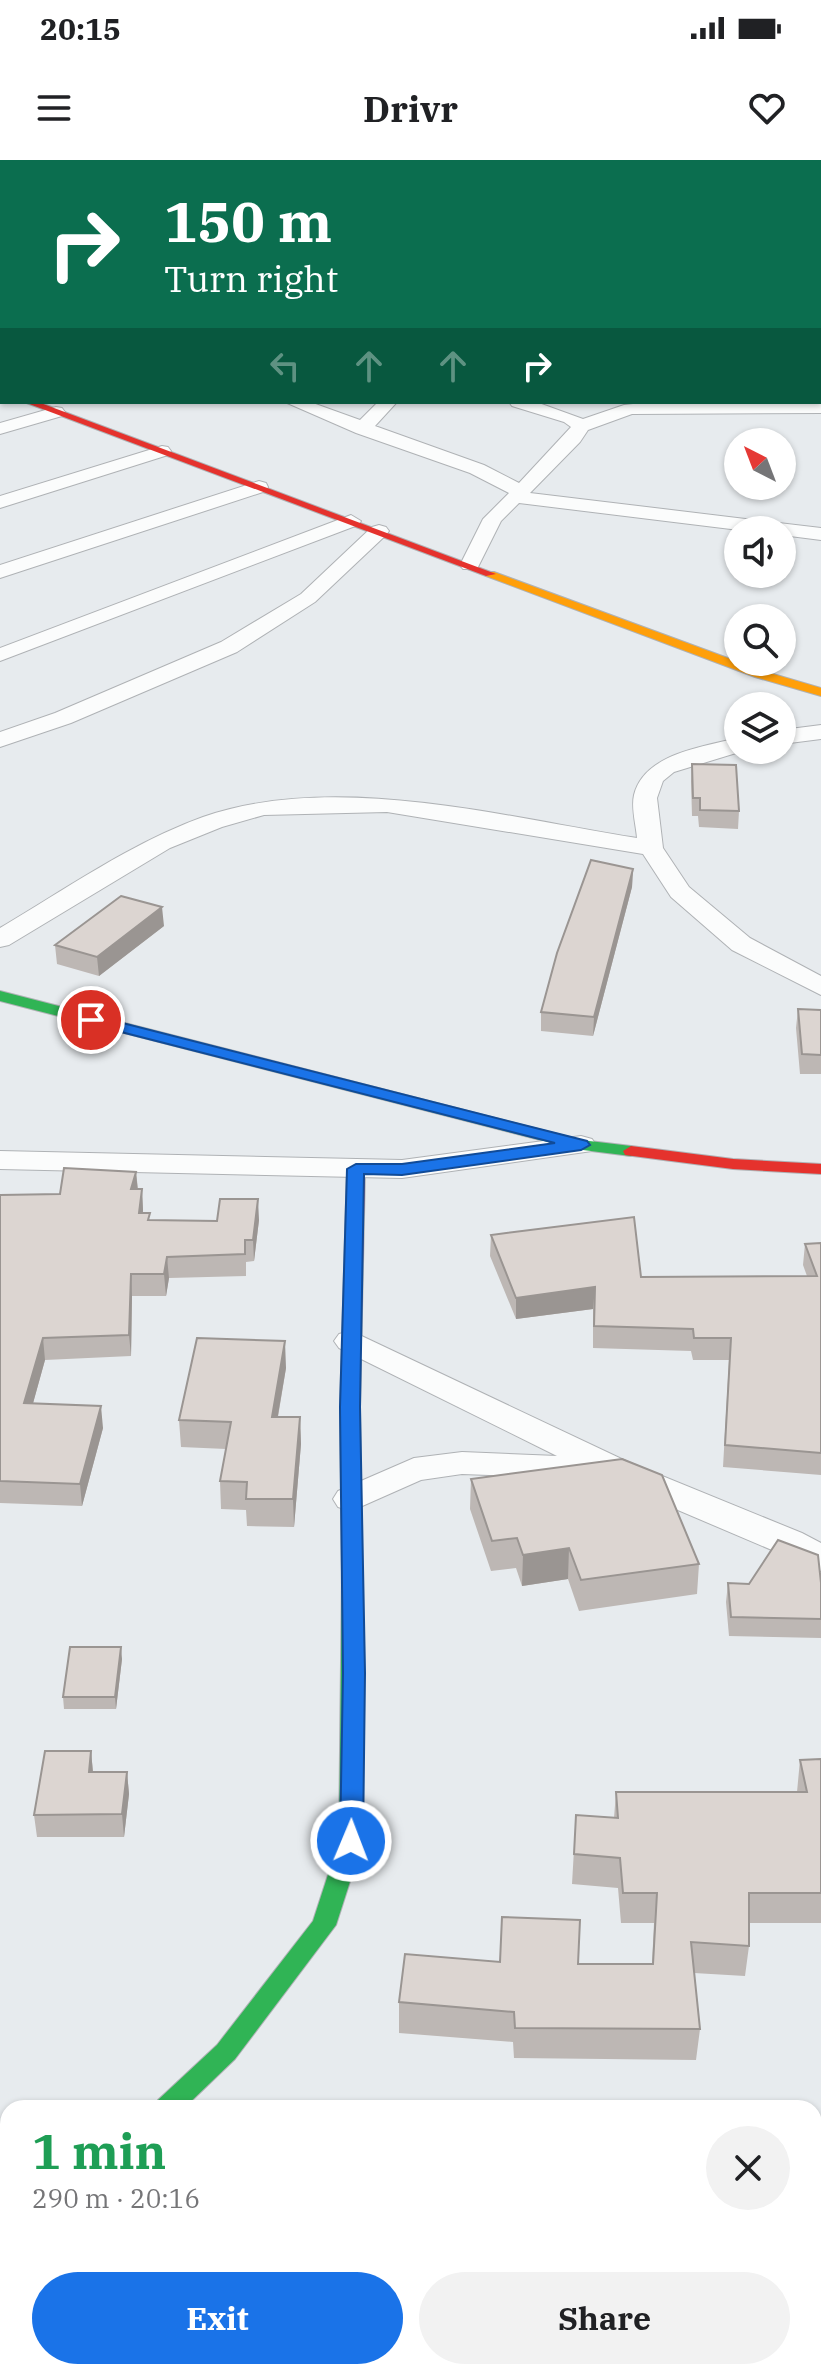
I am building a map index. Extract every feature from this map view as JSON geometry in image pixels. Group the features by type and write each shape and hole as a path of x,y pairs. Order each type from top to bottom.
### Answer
{"street":[{"path":"34,404 759,674 821,692"},
{"path":"299,404 477,469 517,494 821,534"},
{"path":"362,429 386,404"},
{"path":"524,404 570,418 581,426"},
{"path":"470,565 493,519 574,438 581,426 630,409 654,407 821,408"},
{"path":"0,429 56,412"},
{"path":"0,502 162,451"},
{"path":"0,572 259,487"},
{"path":"0,655 351,521"},
{"path":"0,740 63,718 229,647 308,598 379,531"},
{"path":"796,735 821,732"},
{"path":"724,749 666,767 652,778 645,798 651,848 680,892 741,944 821,987"},
{"path":"0,939 161,843 213,822 263,808 387,805 651,848"},
{"path":"0,996 581,1145 733,1164 821,1169"},
{"path":"0,1160 402,1169 581,1145"},
{"path":"175,2100 226,2052 324,1925 351,1841 354,1673 351,1341 356,1169"},
{"path":"351,1341 615,1470 789,1542 821,1559"},
{"path":"351,1499 414,1469 462,1463 615,1470"}],"building":[{"path":"692,764 736,765 739,811 700,810 700,798 693,798"},
{"path":"591,860 633,869 594,1017 541,1012 557,953"},
{"path":"121,896 162,907 97,957 55,945"},
{"path":"798,1009 821,1010 821,1055 802,1054"},
{"path":"64,1168 136,1172 131,1189 142,1189 139,1213 150,1213 148,1220 217,1221 220,1199 258,1199 253,1240 245,1240 245,1254 167,1257 164,1274 131,1274 129,1335 43,1338 24,1403 101,1406 80,1484 0,1481 0,1195 60,1194"},
{"path":"634,1217 641,1277 817,1276 805,1244 821,1243 821,1453 725,1445 731,1338 694,1338 693,1329 594,1326 595,1287 516,1298 491,1235"},
{"path":"197,1338 285,1341 272,1417 300,1417 293,1499 246,1499 247,1482 220,1481 231,1422 179,1420"},
{"path":"622,1459 662,1475 699,1564 581,1580 569,1548 523,1555 517,1538 492,1541 471,1479"},
{"path":"778,1540 818,1555 821,1619 731,1617 728,1583 749,1584"},
{"path":"70,1647 121,1647 115,1697 63,1697"},
{"path":"45,1751 91,1751 89,1772 127,1772 122,1814 34,1815"},
{"path":"821,1759 821,1893 749,1893 749,1946 691,1942 700,2029 515,2028 514,2012 399,2002 405,1954 500,1962 502,1917 580,1920 578,1964 653,1964 657,1893 623,1893 620,1858 574,1854 576,1815 618,1818 616,1792 807,1792 800,1760"}],"traffic: fast":[{"path":"0,996 581,1145 631,1151"},
{"path":"175,2100 226,2052 324,1925 351,1841 352,1572"}],"traffic: slow":[{"path":"490,574 759,674 821,692"}],"traffic: jam":[{"path":"34,404 490,574"},
{"path":"631,1151 733,1164 821,1169"},
{"path":"352,1572 350,1407 356,1169"}],"route":[{"path":"91,1020 581,1145 402,1169 356,1169 350,1407 354,1673 351,1841"}]}
